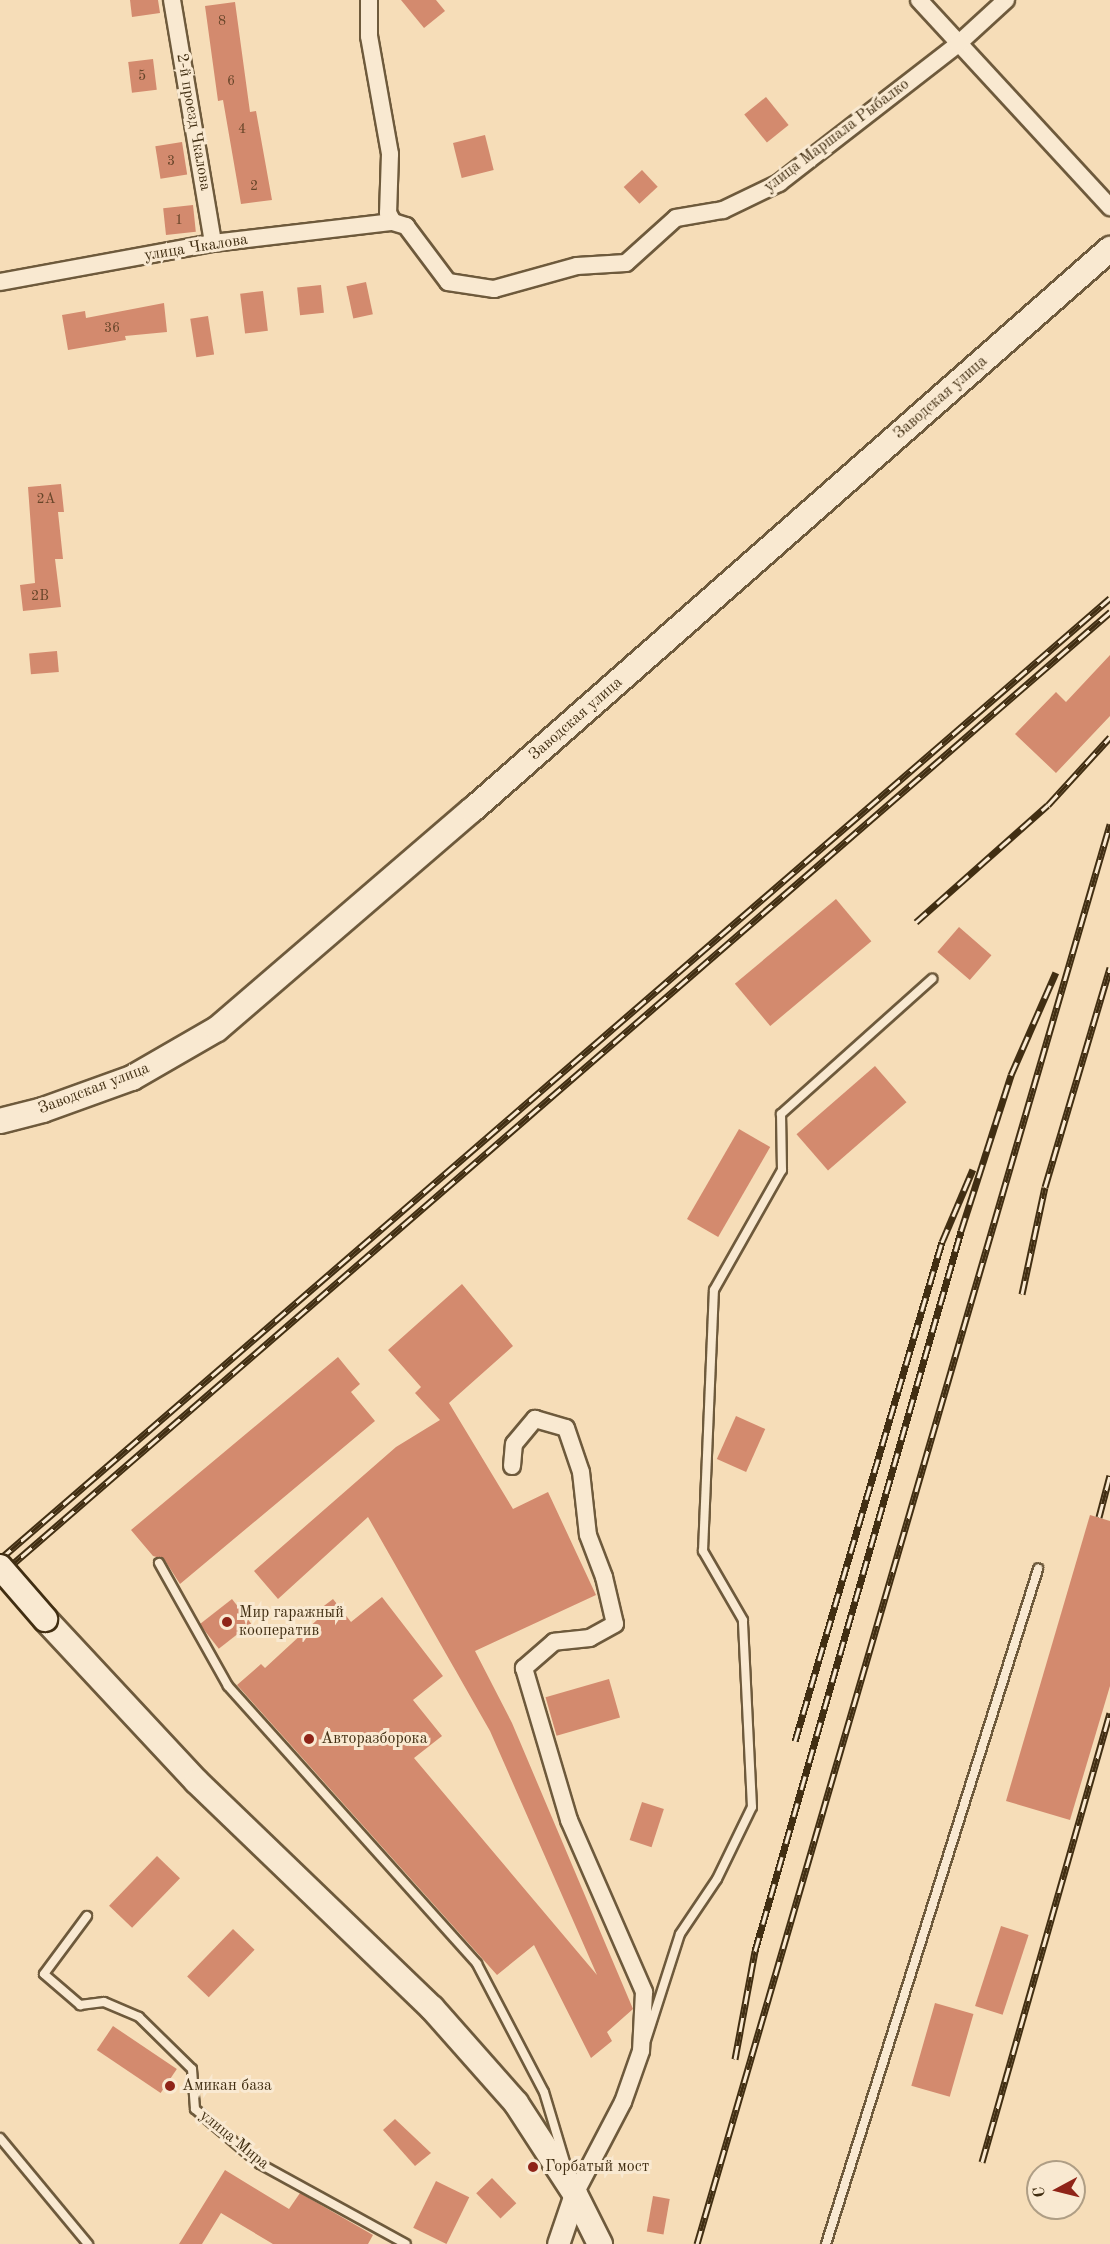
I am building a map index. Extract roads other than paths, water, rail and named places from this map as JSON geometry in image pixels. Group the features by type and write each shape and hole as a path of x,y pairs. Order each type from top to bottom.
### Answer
{"main road":[{"name":"Заводская улица","path":"0,1121 44,1110 132,1078 217,1029 472,810 1110,249"},
{"path":"0,1567 45,1619 197,1782 432,2008 516,2103 575,2194 600,2244"}],"street":[{"name":"2-й проезд Чкалова","path":"172,0 213,243"},
{"path":"369,0 369,36 390,154 388,213 393,222"},
{"path":"919,0 1110,207"},
{"name":"улица Маршала Рыбалко","path":"393,222 406,226 448,282 494,289 577,266 626,263 676,218 723,210 779,183 958,44 1006,0"},
{"name":"улица Чкалова","path":"0,282 213,243 393,222"},
{"path":"512,1466 514,1443 535,1419 566,1428 581,1472 588,1535 615,1624 590,1638 554,1642 524,1668 569,1820 645,1992 641,2051 623,2102 575,2194 558,2244"}],"lane":[{"path":"641,2051 657,2016 680,1934 717,1879 752,1807 743,1620 704,1551 714,1290 782,1170 781,1114 932,979"},
{"path":"159,1563 228,1686 477,1964 544,2092 575,2194"},
{"path":"826,2244 1038,1569"},
{"name":"улица Мира","path":"87,1916 44,1974 80,2005 104,2002 139,2017 192,2069 195,2109 260,2164 406,2244"},
{"path":"0,2138 88,2244"}],"railway":[{"path":"0,1559 1110,598"},
{"path":"0,1575 1110,612"},
{"path":"916,922 1048,805 1110,737"},
{"path":"697,2244 1110,824"},
{"path":"1022,1294 1045,1187 1110,967"},
{"path":"735,2059 755,1951 961,1231 1011,1075 1056,972"},
{"path":"795,1741 942,1242 973,1169"},
{"path":"1099,1517 1110,1475"},
{"path":"982,2162 1110,1713"}],"place":[{"name":"Мир гаражный кооператив","path":"227,1622"},
{"name":"Авторазборока","path":"309,1739"},
{"name":"Амикан база","path":"170,2086"},
{"name":"Горбатый мост","path":"533,2167"}]}
